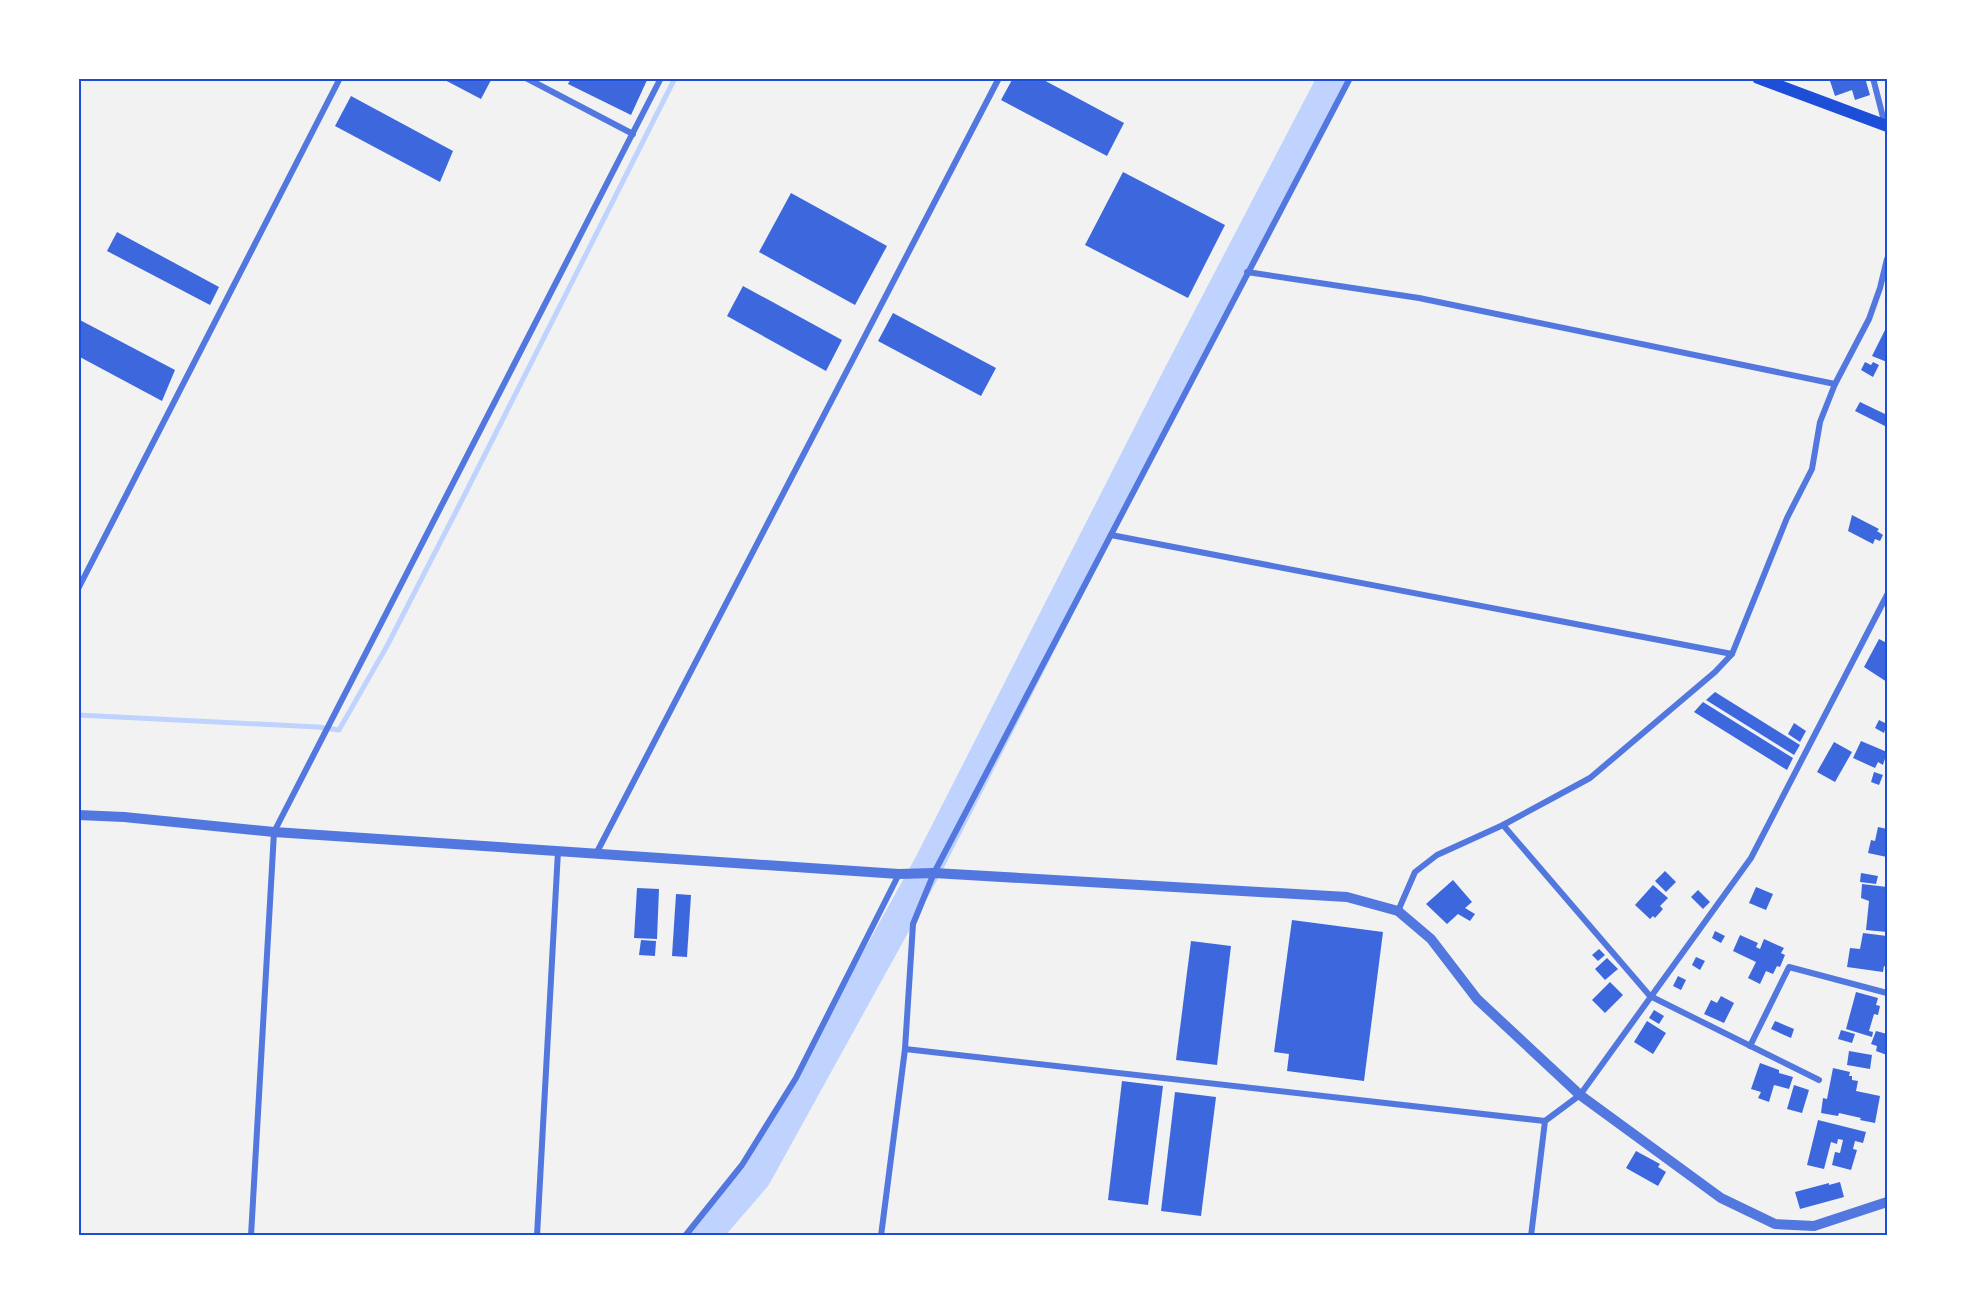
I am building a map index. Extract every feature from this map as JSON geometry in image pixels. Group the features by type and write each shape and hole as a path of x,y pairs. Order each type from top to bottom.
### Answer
{"main road":[{"path":"1758,78 1886,126"}],"street":[{"path":"78,589 340,78"},
{"path":"526,78 633,134"},
{"path":"251,1236 274,832 661,78"},
{"path":"597,852 999,78"},
{"path":"881,1236 904,1048 913,924 934,873 1350,78"},
{"path":"1873,78 1886,126"},
{"path":"1398,911 1415,872 1437,855 1503,825 1590,778 1715,672 1732,654 1787,518 1812,469 1820,422 1835,384 1869,319 1887,259"},
{"path":"1247,272 1419,298 1835,384"},
{"path":"1110,535 1732,654"},
{"path":"904,1048 1545,1121 1580,1095 1751,858 1887,595"},
{"path":"78,815 124,816 274,832 899,874 934,873 1347,897 1398,911 1431,939 1477,999 1580,1095 1721,1198 1775,1224 1814,1226 1887,1202"},
{"path":"1503,825 1650,996 1819,1080"},
{"path":"537,1236 558,851"},
{"path":"685,1236 742,1165 796,1078 899,874"},
{"path":"1750,1046 1789,967 1887,993"},
{"path":"1531,1236 1545,1121"}],"building":[{"path":"441,78 486,78 491,80 481,99"},
{"path":"571,78 648,78 631,115 568,84"},
{"path":"1013,78 1040,78 1124,123 1107,156 1001,100"},
{"path":"1829,78 1865,78 1870,95 1855,100 1852,90 1835,96"},
{"path":"351,96 453,151 440,182 335,126"},
{"path":"1123,172 1225,225 1188,298 1085,245"},
{"path":"791,193 887,246 855,305 759,252"},
{"path":"117,232 219,287 210,305 107,251"},
{"path":"743,286 842,340 826,371 727,316"},
{"path":"893,313 996,368 981,396 878,341"},
{"path":"78,319 175,370 162,401 78,356"},
{"path":"1887,326 1887,362 1872,356"},
{"path":"1865,362 1879,365 1873,377 1861,370"},
{"path":"1860,402 1887,415 1887,427 1855,411"},
{"path":"1852,515 1879,529 1877,531 1883,535 1880,541 1875,539 1873,544 1848,531"},
{"path":"1879,639 1887,643 1887,682 1864,667"},
{"path":"1715,692 1800,745 1794,755 1706,700"},
{"path":"1703,702 1793,758 1787,770 1694,712"},
{"path":"1879,720 1887,724 1884,733 1875,728"},
{"path":"1794,723 1806,731 1800,742 1788,734"},
{"path":"1861,741 1887,752 1883,765 1878,762 1875,768 1853,758"},
{"path":"1834,742 1852,752 1835,782 1817,772"},
{"path":"1874,772 1883,775 1879,785 1871,782"},
{"path":"1878,827 1887,829 1887,857 1868,853 1871,840 1875,841"},
{"path":"1665,871 1676,882 1666,892 1655,881"},
{"path":"1861,873 1878,876 1876,884 1860,882"},
{"path":"1453,880 1472,902 1465,908 1475,914 1470,921 1458,914 1447,924 1426,904"},
{"path":"1862,884 1887,887 1887,932 1866,930 1869,901 1861,898"},
{"path":"1653,885 1668,898 1660,906 1663,909 1655,918 1653,916 1650,919 1635,905"},
{"path":"1756,887 1773,894 1766,910 1749,903"},
{"path":"637,888 659,889 657,939 634,938"},
{"path":"1698,890 1710,902 1703,909 1691,897"},
{"path":"676,894 691,895 687,957 672,956"},
{"path":"1292,920 1383,932 1364,1081 1287,1071 1289,1054 1274,1052"},
{"path":"1715,931 1725,936 1721,943 1712,938"},
{"path":"1863,933 1887,936 1887,967 1884,966 1883,972 1847,967 1850,948 1860,949"},
{"path":"1740,935 1758,943 1756,947 1760,949 1764,939 1784,948 1781,953 1785,955 1780,967 1777,966 1773,974 1766,971 1760,984 1748,978 1756,962 1733,951"},
{"path":"641,940 656,941 655,956 639,955"},
{"path":"1191,941 1231,946 1217,1065 1176,1060"},
{"path":"1599,949 1605,955 1598,961 1592,955"},
{"path":"1696,957 1705,961 1700,970 1692,965"},
{"path":"1607,958 1618,969 1605,980 1595,969"},
{"path":"1678,976 1686,980 1681,990 1673,986"},
{"path":"1610,982 1623,995 1605,1013 1592,1000"},
{"path":"1856,992 1878,998 1876,1005 1880,1006 1878,1015 1874,1014 1869,1031 1873,1032 1872,1037 1846,1029"},
{"path":"1721,996 1734,1003 1724,1023 1704,1014 1711,1000 1717,1003"},
{"path":"1654,1010 1664,1016 1659,1024 1649,1018"},
{"path":"1647,1021 1666,1033 1653,1054 1634,1042"},
{"path":"1775,1021 1794,1029 1791,1038 1771,1029"},
{"path":"1841,1030 1855,1034 1852,1043 1838,1039"},
{"path":"1876,1031 1887,1034 1887,1055 1876,1051 1877,1046 1871,1044"},
{"path":"1849,1051 1872,1055 1870,1069 1847,1065"},
{"path":"1760,1063 1793,1077 1789,1089 1774,1085 1769,1102 1758,1098 1761,1092 1751,1089"},
{"path":"1833,1068 1850,1072 1849,1076 1852,1076 1852,1080 1858,1081 1856,1091 1880,1096 1875,1123 1839,1113 1838,1116 1821,1113 1823,1098 1827,1099"},
{"path":"1122,1081 1163,1086 1148,1205 1108,1200"},
{"path":"1794,1085 1809,1090 1802,1113 1787,1109"},
{"path":"1175,1092 1216,1097 1201,1216 1161,1211"},
{"path":"1818,1120 1866,1132 1863,1143 1855,1141 1853,1149 1857,1150 1851,1170 1832,1165 1835,1152 1840,1153 1843,1140 1838,1139 1837,1144 1831,1142 1824,1169 1807,1165"},
{"path":"1636,1151 1660,1164 1658,1167 1666,1172 1658,1186 1626,1168"},
{"path":"1840,1182 1844,1197 1800,1209 1795,1192"}],"waterway":[{"path":"78,715 339,730 387,646 675,78"},
{"path":"705,1236 756,1177 930,862 1177,377 1333,78"}]}
